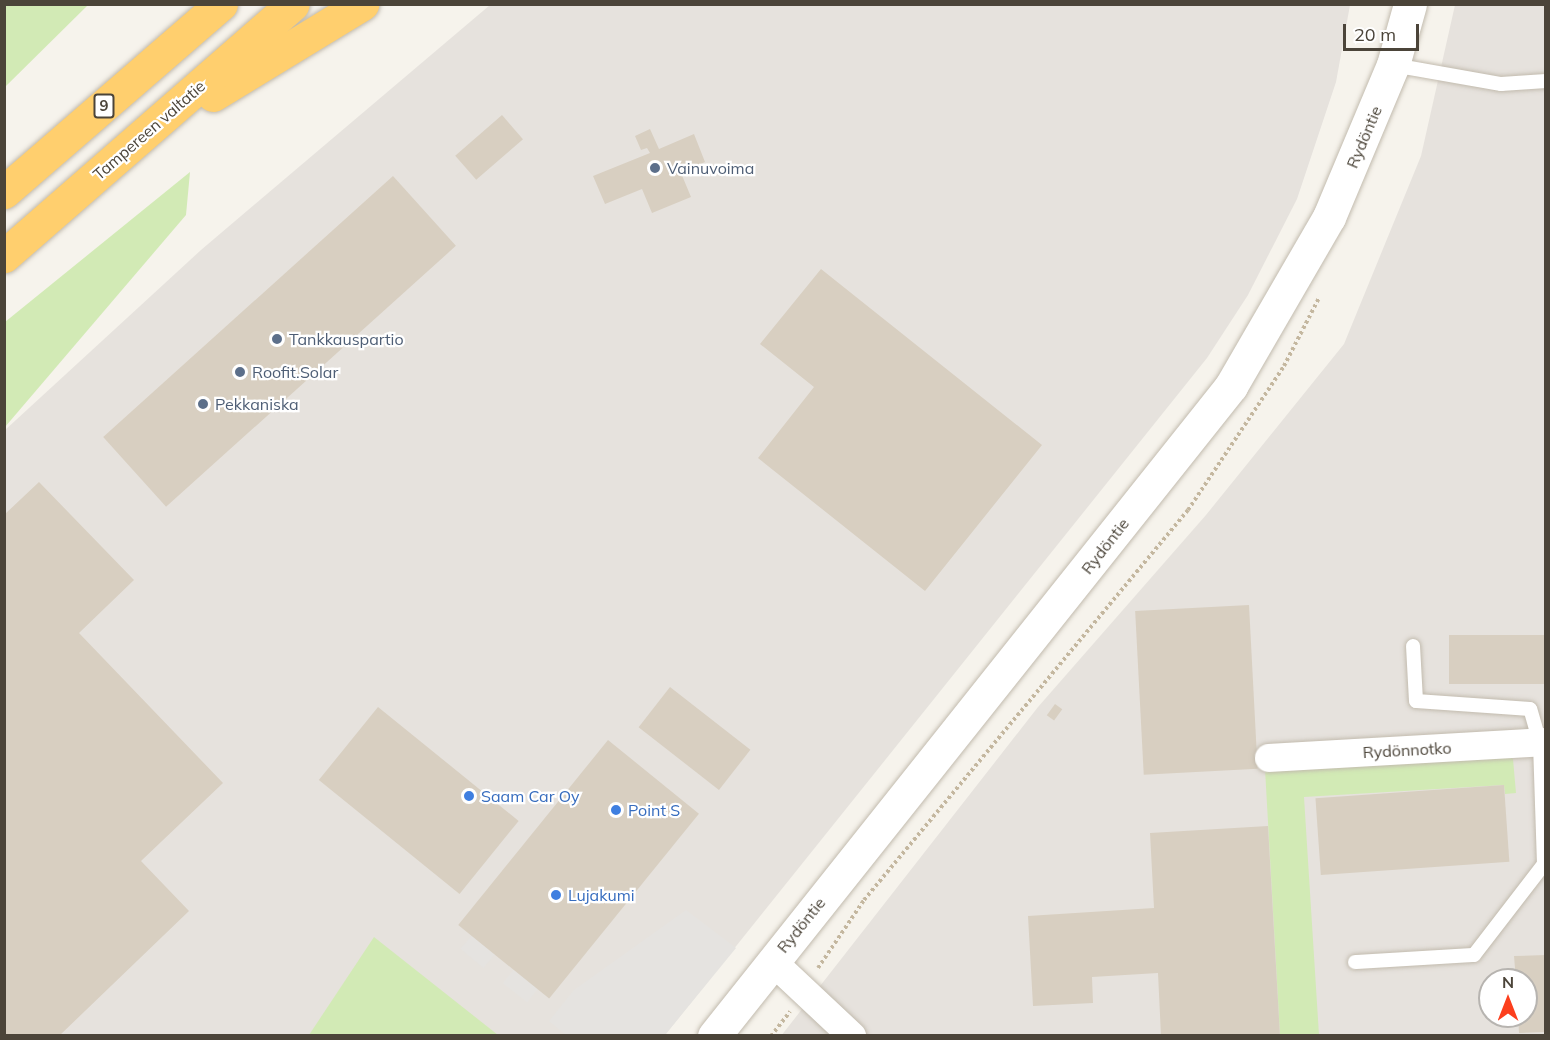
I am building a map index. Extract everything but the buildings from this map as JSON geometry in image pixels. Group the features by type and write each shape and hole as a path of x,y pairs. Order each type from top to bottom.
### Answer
{"highway":[{"name":"Tampereen valtatie","path":"4,256 293,4"},
{"path":"136,140 362,4"},
{"name":"9","path":"4,192 214,10"}],"street":[{"name":"Rydöntie","path":"714,1035 1231,386 1329,217 1394,65 1410,4"},
{"name":"Rydönnotko","path":"1269,758 1543,742"},
{"path":"772,961 852,1035"}],"lane":[{"path":"1394,65 1501,84 1545,81"},
{"path":"1354,962 1474,955 1544,864 1543,742 1530,709 1416,701 1413,646"}],"path":[{"path":"771,1035 783,1023"}],"shaded area":[{"path":"490,5 1350,5 1336,82 1297,199 1248,295 1207,358 665,1035 5,1035 4,431 201,250"},
{"path":"1455,5 1545,5 1545,1035 781,1036 1038,707 1206,515 1344,344 1421,156"},
{"path":"686,910 736,948 665,1035 566,1035 549,1021 574,990"},
{"path":"472,935 495,954 483,968 460,949"},
{"path":"514,969 538,988 527,1002 503,983"}],"green space":[{"path":"5,4 88,4 88,5 5,87"},
{"path":"190,172 186,215 5,427 5,322"},
{"path":"1505,753 1513,759 1516,793 1505,794 1504,785 1304,797 1319,1035 1280,1035 1265,769"},
{"path":"374,937 498,1035 309,1035"}],"place":[{"name":"Vainuvoima","path":"655,168"},
{"name":"Tankkauspartio","path":"277,339"},
{"name":"Roofit.Solar","path":"240,372"},
{"name":"Pekkaniska","path":"203,404"},
{"name":"Saam Car Oy","path":"469,796"},
{"name":"Point S","path":"616,810"},
{"name":"Lujakumi","path":"556,895"}]}
